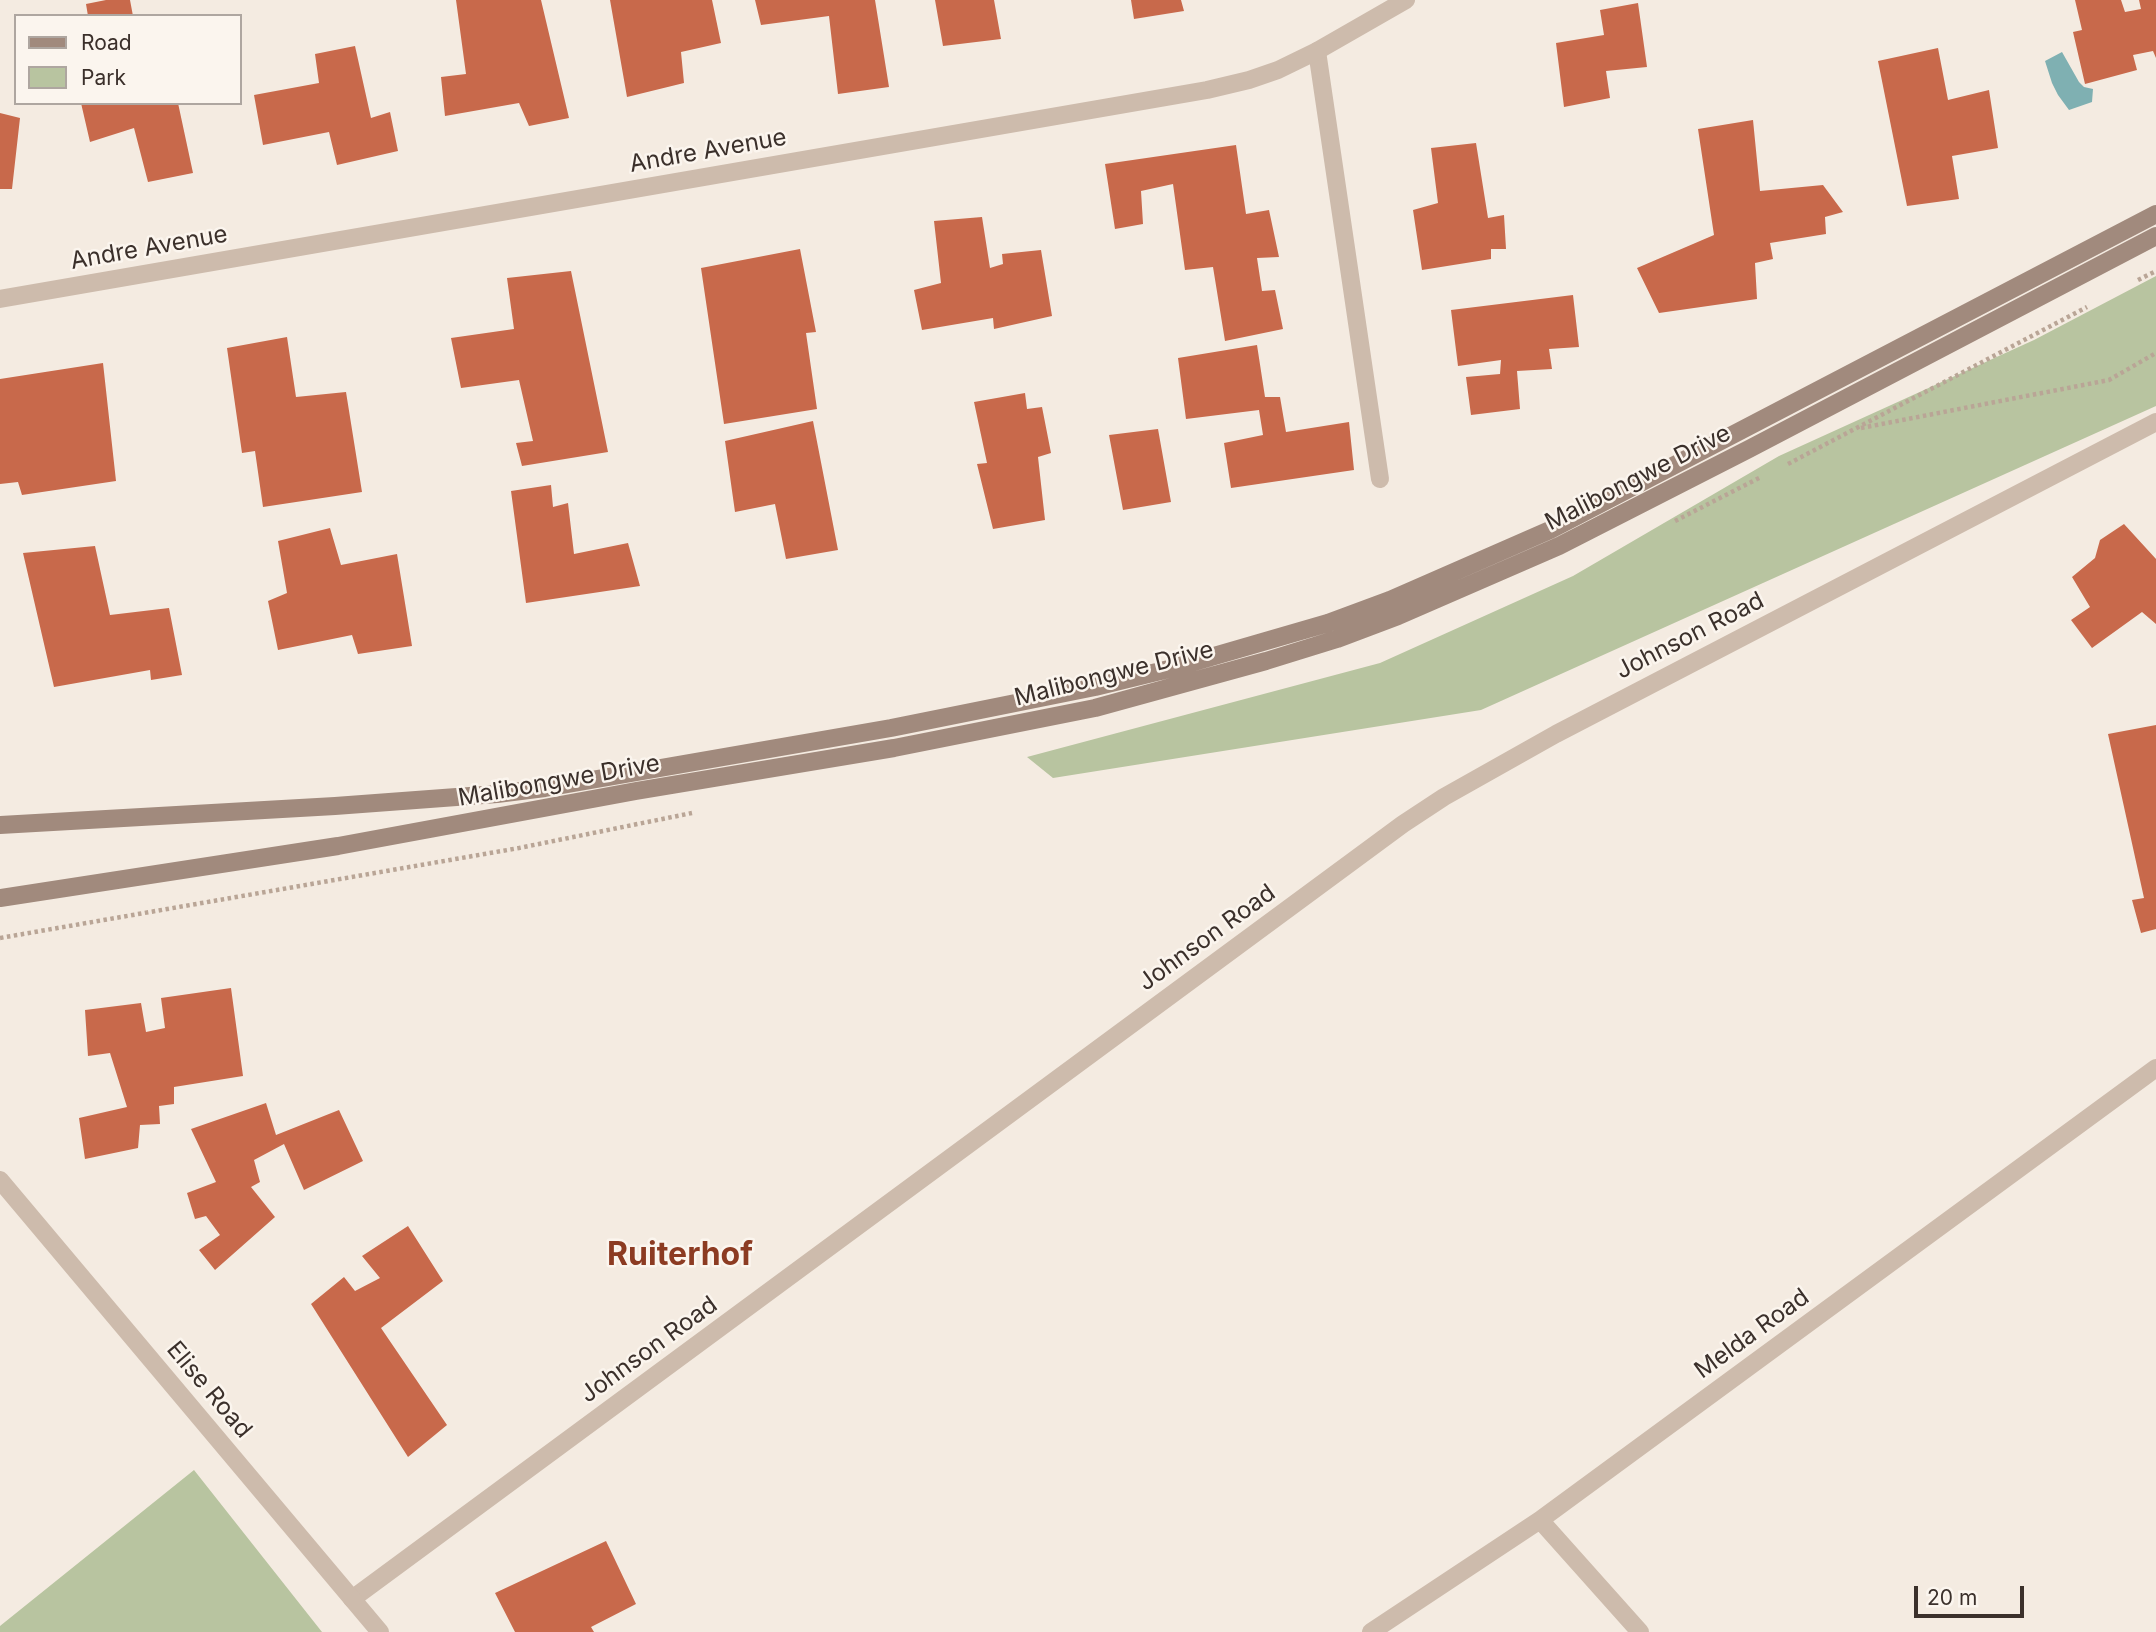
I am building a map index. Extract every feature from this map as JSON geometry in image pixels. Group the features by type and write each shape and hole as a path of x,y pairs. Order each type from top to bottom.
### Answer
{"main road":[{"name":"Malibongwe Drive","path":"0,825 335,806 521,791 891,728 1095,687 1186,664 1328,623 1377,605 1550,530 2156,214"},
{"name":"Malibongwe Drive","path":"0,898 338,846 636,791 894,748 1095,708 1266,661 1398,616 1559,546 1749,450 2156,236"}],"street":[{"name":"Andre Avenue","path":"0,299 1207,90 1278,70 1406,0"},
{"path":"1317,51 1380,479"},
{"name":"Johnson Road","path":"352,1599 1403,824 1444,797 1568,727 2156,422"},
{"name":"Melda Road","path":"1371,1632 1540,1520 2156,1068"},
{"name":"Elise Road","path":"0,1180 380,1632"},
{"path":"1540,1520 1640,1632"}],"path":[{"path":"1853,430 2109,380 2156,353"}],"green space":[{"path":"2156,276 2156,406 1481,710 1053,778 1027,757 1380,663 1573,576 1779,456 2034,340"},
{"path":"194,1470 322,1632 0,1632 0,1626"}],"water":[{"path":"2062,52 2079,82 2084,87 2093,89 2092,102 2069,110 2052,83 2045,61"}],"building":[{"path":"106,0 130,0 133,14 88,14 86,4"},
{"path":"456,0 541,0 569,118 529,126 519,103 445,116 441,77 466,74"},
{"path":"610,0 712,0 721,43 681,52 684,83 627,97"},
{"path":"755,0 875,0 889,87 838,94 829,16 761,25"},
{"path":"935,0 994,0 1001,39 943,46"},
{"path":"1131,0 1181,0 1184,11 1134,19"},
{"path":"2075,0 2121,0 2125,12 2141,9 2139,0 2156,0 2156,58 2153,51 2133,55 2137,70 2085,84 2073,32 2082,30"},
{"path":"1638,3 1647,67 1606,71 1610,98 1564,107 1556,43 1604,35 1600,10"},
{"path":"355,46 371,118 390,112 398,151 337,165 329,132 263,145 254,95 319,83 315,54"},
{"path":"1938,48 1948,100 1989,90 1998,148 1952,156 1959,199 1907,206 1878,61"},
{"path":"81,105 178,105 193,173 148,182 134,128 90,142"},
{"path":"0,113 20,118 12,189 0,189"},
{"path":"1753,120 1760,191 1823,185 1843,212 1825,217 1826,234 1770,243 1773,259 1755,263 1757,299 1659,313 1637,268 1714,235 1698,129"},
{"path":"1476,143 1488,218 1504,215 1506,249 1491,249 1491,259 1422,270 1413,210 1438,203 1431,148"},
{"path":"1236,145 1246,214 1269,210 1279,257 1257,258 1262,291 1275,290 1283,329 1225,341 1213,267 1185,270 1173,184 1141,191 1143,224 1115,229 1105,164"},
{"path":"982,217 990,268 1003,264 1002,254 1041,250 1052,316 994,329 993,318 922,330 914,290 941,283 934,221"},
{"path":"800,249 816,332 806,333 817,409 724,424 701,268"},
{"path":"571,271 608,452 522,466 516,443 533,441 519,380 461,388 451,338 514,329 507,278"},
{"path":"1573,295 1579,347 1549,349 1552,369 1517,371 1520,409 1471,415 1466,377 1500,374 1501,360 1458,366 1451,310"},
{"path":"287,337 296,397 346,392 362,492 263,507 255,451 242,453 227,348"},
{"path":"1257,345 1265,397 1280,397 1286,432 1349,422 1354,470 1231,488 1224,443 1263,435 1259,410 1186,419 1178,358"},
{"path":"103,363 116,481 22,495 18,482 0,484 0,379"},
{"path":"1025,393 1027,409 1042,407 1051,453 1038,457 1045,520 993,529 977,464 987,463 974,402"},
{"path":"813,421 838,550 786,559 775,504 735,512 725,441"},
{"path":"1158,429 1171,502 1123,510 1109,435"},
{"path":"551,485 553,507 568,503 574,554 628,543 640,586 526,603 511,491"},
{"path":"2124,524 2156,559 2156,624 2142,612 2092,648 2071,620 2090,607 2072,577 2095,558 2100,540"},
{"path":"330,528 341,565 397,554 412,646 358,654 352,635 278,650 268,601 287,593 278,541"},
{"path":"95,546 110,615 169,608 182,675 151,680 150,670 54,687 23,553"},
{"path":"2156,725 2156,929 2141,933 2132,900 2144,898 2108,734"},
{"path":"231,988 243,1076 174,1087 174,1104 159,1106 160,1124 140,1125 138,1148 85,1159 79,1118 127,1107 110,1053 88,1056 85,1010 141,1003 146,1032 165,1028 161,998"},
{"path":"266,1103 276,1135 339,1110 363,1161 304,1190 284,1144 254,1160 260,1182 251,1187 275,1217 215,1270 199,1250 220,1235 206,1216 195,1219 187,1193 216,1182 191,1129"},
{"path":"408,1226 443,1281 381,1328 447,1425 408,1457 311,1304 344,1277 355,1291 380,1278 362,1256"},
{"path":"606,1541 636,1604 591,1627 594,1632 515,1632 495,1593"}],"district":[{"name":"Ruiterhof","path":"680,1255"}]}
